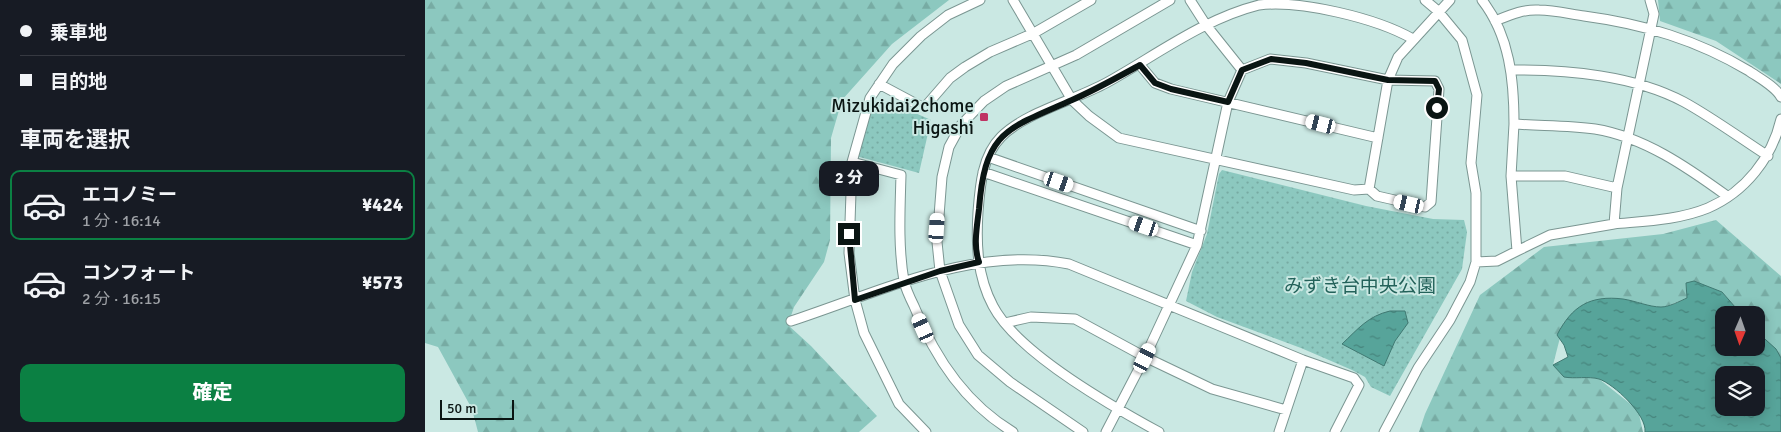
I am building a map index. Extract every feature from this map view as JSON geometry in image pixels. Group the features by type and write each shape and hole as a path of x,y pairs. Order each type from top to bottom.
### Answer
{"street":[{"path":"926,432 899,404 863,333 855,300 849,253 852,162 870,98 893,64 921,36 948,15 979,0"},
{"path":"1013,0 1072,100 1089,116 1119,138 1215,159 1354,190 1369,189 1377,196 1425,207 1431,202 1439,89 1435,81 1388,80 1306,63 1271,59 1242,70 1228,102 1215,159 1201,231 1197,245 1145,358 1106,432"},
{"path":"879,84 924,108 950,78 965,67 990,52 1034,33 1091,0"},
{"path":"1083,432 1010,382 978,356 959,325 940,271 937,242 942,177 949,147 961,125 984,102 1006,86 1076,55 1170,0"},
{"path":"1190,0 1206,25 1242,70"},
{"path":"1384,432 1418,368 1450,320 1470,282 1476,262 1475,193 1471,162 1477,95 1462,40 1438,11 1425,0"},
{"path":"1369,189 1388,80 1398,57 1413,38 1450,0"},
{"path":"1482,0 1495,21 1512,70 1514,124 1511,176 1517,251"},
{"path":"1614,224 1617,188 1629,139 1654,14 1650,0"},
{"path":"1159,432 1118,409 1028,347 1005,323 993,307 983,281 977,255 977,234 983,172 988,157 1000,138 1017,123 1072,100 1140,65 1206,25 1261,4 1292,3 1363,17 1389,26 1413,38"},
{"path":"1495,21 1518,12 1539,10 1612,20 1651,28 1681,37 1721,54 1762,79 1781,97"},
{"path":"1140,65 1155,83 1171,89 1378,138"},
{"path":"1512,70 1553,70 1594,74 1639,86 1683,102 1768,156"},
{"path":"1476,262 1497,261 1551,235 1689,214 1709,208 1748,182 1768,156 1781,120"},
{"path":"1514,124 1596,129 1629,139 1668,156 1727,196"},
{"path":"988,157 1201,231"},
{"path":"852,162 901,175 900,223 904,282 930,342 955,379 979,407 1013,432"},
{"path":"983,172 1197,245"},
{"path":"1511,176 1565,176 1617,188"},
{"path":"791,320 904,282 979,262 1021,258 1044,259 1069,264 1171,304 1303,360 1354,378 1359,385 1335,432"},
{"path":"1005,323 1031,317 1075,318 1145,358 1212,388 1286,410"},
{"path":"1279,432 1303,360"}],"green space":[{"path":"425,0 949,0 892,44 842,100 831,138 830,240 824,262 794,307 788,325 811,346 877,416 859,432 478,432 472,409 438,347 425,343"},
{"path":"1658,0 1781,0 1781,84 1716,41 1660,21"},
{"path":"888,101 931,120 919,173 856,156 872,109"},
{"name":"みずき台中央公園","path":"1222,170 1366,206 1433,219 1464,220 1467,232 1462,269 1390,396 1371,387 1365,377 1352,370 1301,348 1217,317 1186,301 1192,272 1207,234 1219,174"},
{"path":"1716,220 1781,276 1781,360 1765,341 1765,306 1734,306 1722,292 1686,283 1687,298 1657,310 1564,322 1553,365 1599,379 1638,410 1643,432 1419,432 1425,414 1480,295 1544,247 1663,234"}],"water":[{"path":"1694,281 1722,292 1734,306 1715,306 1715,356 1765,356 1765,339 1776,349 1781,358 1781,432 1645,432 1641,417 1621,393 1613,387 1595,378 1564,377 1553,365 1568,357 1564,345 1557,335 1569,317 1583,305 1592,301 1611,298 1664,307 1687,298 1686,283"},
{"path":"1390,311 1405,311 1408,323 1395,341 1384,366 1342,344 1369,320"}],"place":[{"name":"Mizukidai2chome Higashi","path":"984,117"}],"route":[{"path":"849,234 849,253 855,300 904,282 979,262 977,234 983,172 988,157 1000,138 1017,123 1072,100 1140,65 1155,83 1171,89 1228,102 1242,70 1271,59 1306,63 1388,80 1435,81 1439,89 1437,108"}]}
